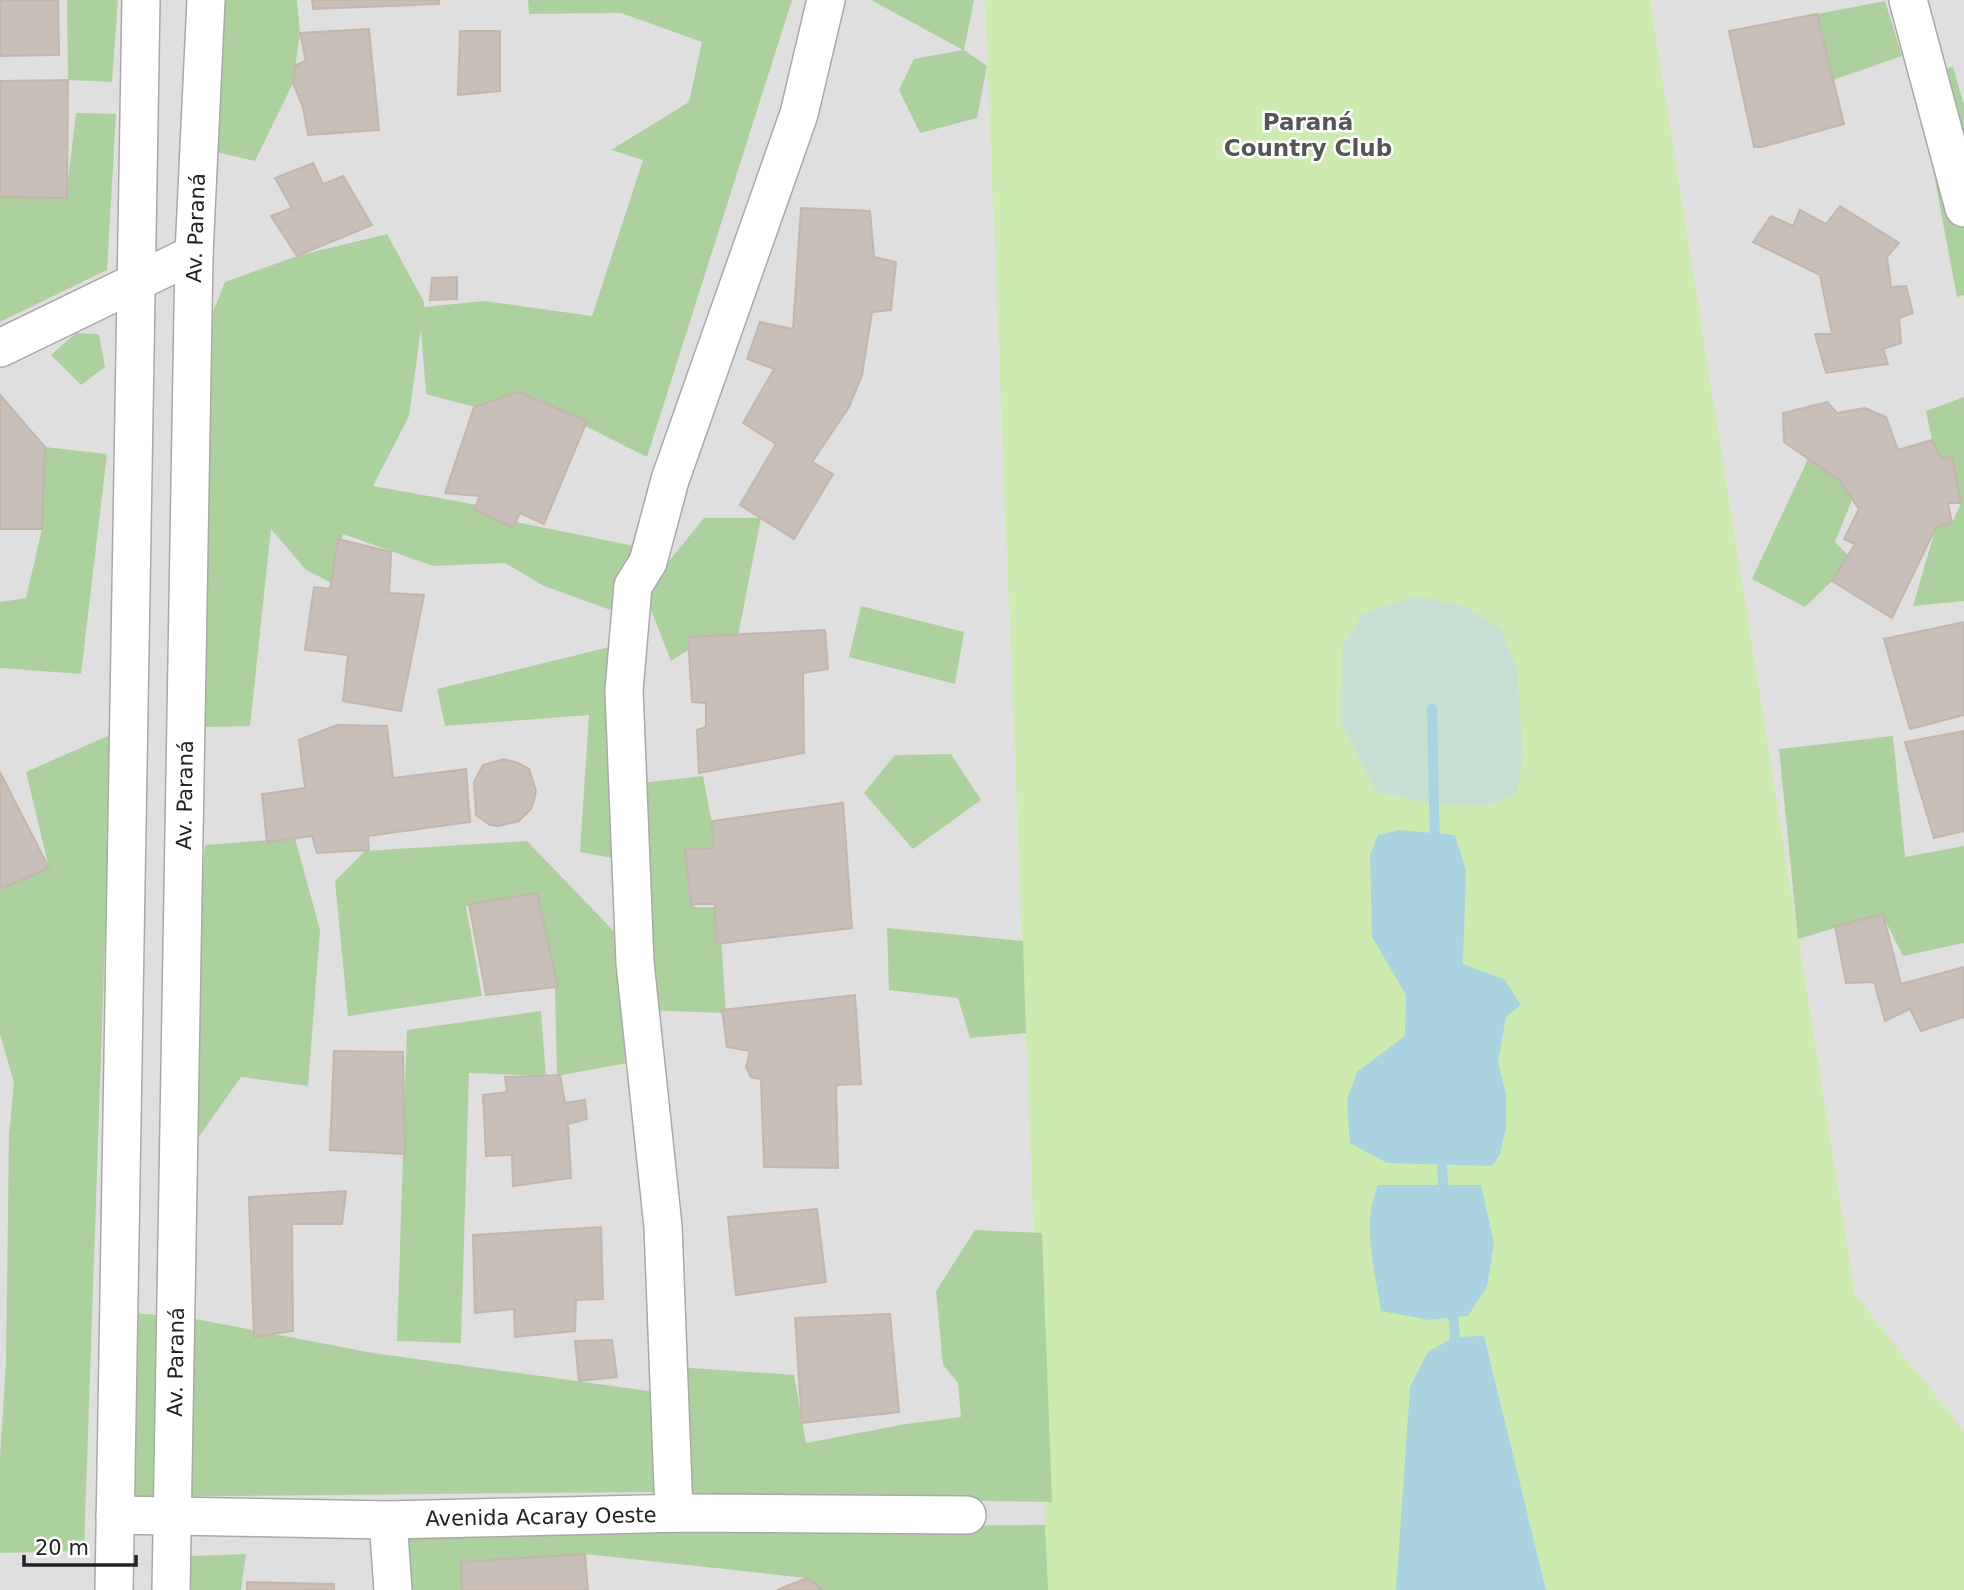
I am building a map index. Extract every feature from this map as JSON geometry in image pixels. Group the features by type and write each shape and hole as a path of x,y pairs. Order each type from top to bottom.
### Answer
{"street":[{"path":"114,1590 141,0"},
{"name":"Av. Paraná","path":"171,1590 194,254 206,0"},
{"path":"674,1513 663,1226 634,947 624,690 633,586 648,562 670,480 799,114 826,0"},
{"path":"1908,0 1964,208"},
{"path":"0,348 194,254"},
{"name":"Avenida Acaray Oeste","path":"115,1515 388,1520 674,1513 967,1515"},
{"path":"388,1520 393,1590"}],"shaded area":[{"name":"Paraná Country Club","path":"0,0 1964,0 1964,1590 0,1590"}],"green space":[{"path":"67,0 118,0 112,82 68,80"},
{"path":"204,0 297,0 300,33 293,83 255,161 199,148"},
{"path":"528,0 792,0 647,457 518,392 474,407 426,394 421,329 409,416 373,486 478,505 516,522 644,548 616,612 544,586 505,563 433,566 343,534 334,584 306,570 271,529 250,726 204,727 196,354 225,282 297,256 387,234 424,302 424,307 484,301 592,316 643,160 611,150 689,102 702,42 621,13 529,14"},
{"path":"871,0 974,0 964,50 987,66 977,118 920,133 899,90 914,59 963,50"},
{"name":"Paraná Country Club","path":"985,0 1650,0 1855,1295 1964,1431 1964,1590 1048,1590"},
{"path":"1885,1 1902,56 1833,80 1817,14"},
{"path":"1953,67 1964,105 1964,295 1957,297 1915,74"},
{"path":"76,113 116,114 107,270 0,322 0,197 66,198"},
{"path":"76,333 99,334 105,367 81,385 51,355"},
{"path":"1964,397 1964,601 1913,606 1936,527 1952,523 1961,503 1952,458 1941,458 1932,440 1926,411"},
{"path":"45,447 107,454 81,674 0,668 0,602 26,598 42,529"},
{"path":"1808,459 1840,481 1852,500 1835,542 1848,555 1832,581 1805,607 1752,579"},
{"path":"704,518 761,518 737,641 699,643 671,661 644,592"},
{"path":"1416,596 1462,605 1501,629 1517,669 1523,756 1517,793 1485,806 1434,804 1376,792 1340,721 1343,644 1363,613"},
{"path":"861,606 964,632 955,684 849,657"},
{"path":"610,647 617,859 580,852 589,715 445,726 437,689"},
{"path":"112,734 84,1551 0,1553 9,1134 14,1083 0,1034 0,889 49,868 26,772"},
{"path":"1893,736 1905,857 1964,846 1964,943 1903,956 1882,914 1798,939 1779,749"},
{"path":"951,754 981,800 913,849 864,793 895,755"},
{"path":"703,776 717,850 689,852 695,907 719,907 726,1013 644,1010 632,784"},
{"path":"295,838 320,930 308,1086 241,1077 179,1165 205,845"},
{"path":"527,841 630,948 627,1063 557,1076 555,988 533,895 466,906 482,996 348,1016 335,881 365,851"},
{"path":"887,928 1023,941 1026,1033 970,1038 958,998 889,990"},
{"path":"541,1011 546,1076 469,1073 461,1343 397,1341 407,1030"},
{"path":"975,1230 1042,1233 1052,1502 693,1497 676,1367 794,1375 806,1443 906,1424 961,1417 958,1383 943,1365 936,1291"},
{"path":"134,1313 190,1318 373,1353 656,1392 654,1492 117,1497"},
{"path":"1045,1525 1048,1590 823,1590 807,1578 585,1554 462,1562 462,1590 408,1590 407,1528"},
{"path":"246,1554 241,1590 186,1590 190,1556"}],"water":[{"path":"1399,830 1455,835 1466,870 1463,964 1504,979 1521,1005 1506,1017 1498,1062 1506,1094 1506,1127 1500,1154 1492,1166 1387,1163 1350,1143 1347,1100 1357,1072 1405,1036 1406,995 1372,937 1370,855 1378,835"},
{"path":"1378,1185 1481,1185 1494,1243 1487,1287 1468,1316 1429,1320 1381,1311 1370,1232 1370,1216"},
{"path":"1484,1336 1546,1590 1396,1590 1410,1387 1428,1352 1454,1337"}],"building":[{"path":"0,0 58,0 59,55 0,56"},
{"path":"312,0 439,0 439,4 313,9"},
{"path":"1817,14 1844,124 1754,147 1729,31"},
{"path":"369,29 379,130 308,135 303,107 293,83 296,65 306,61 300,33"},
{"path":"460,31 500,31 500,91 458,95"},
{"path":"68,80 67,198 0,197 0,81"},
{"path":"313,163 323,184 343,176 372,225 297,256 271,216 292,208 275,178"},
{"path":"1840,206 1899,243 1887,257 1891,287 1906,286 1913,313 1899,318 1901,343 1883,349 1888,364 1826,373 1815,334 1832,334 1820,275 1753,242 1771,216 1793,226 1800,210 1826,224"},
{"path":"801,208 870,211 874,257 896,262 891,310 872,312 862,375 849,407 812,462 833,474 794,539 740,505 776,444 743,423 774,369 747,359 760,322 793,329"},
{"path":"457,277 457,299 430,300 432,278"},
{"path":"518,392 587,421 544,524 520,513 513,527 474,510 480,496 445,493 474,407"},
{"path":"0,395 45,447 42,529 0,529"},
{"path":"1827,402 1837,413 1865,408 1886,417 1898,450 1932,440 1941,458 1952,457 1961,503 1948,503 1952,523 1936,527 1892,618 1832,581 1855,544 1844,539 1859,509 1840,481 1784,442 1783,413"},
{"path":"338,539 391,552 389,593 424,595 401,711 343,701 348,655 305,650 314,587 330,589"},
{"path":"1964,622 1964,715 1910,729 1884,639"},
{"path":"825,630 828,669 803,673 804,753 699,773 697,730 706,727 706,703 692,702 688,637"},
{"path":"337,725 387,726 393,778 466,769 470,822 368,836 369,850 317,853 312,836 267,842 262,794 305,788 299,740"},
{"path":"1964,731 1964,831 1934,838 1905,742"},
{"path":"504,759 529,769 536,791 531,809 519,821 499,826 490,825 476,815 474,782 483,765"},
{"path":"0,772 49,868 0,889"},
{"path":"843,803 852,928 716,944 715,904 691,904 685,849 713,848 712,821"},
{"path":"537,893 558,987 486,995 469,904"},
{"path":"1883,914 1901,984 1964,967 1964,1017 1921,1031 1910,1009 1885,1021 1874,982 1846,983 1835,926"},
{"path":"855,995 861,1084 836,1085 838,1168 764,1167 761,1079 751,1077 746,1067 750,1051 727,1047 722,1010"},
{"path":"334,1051 403,1052 405,1154 330,1150"},
{"path":"560,1075 565,1103 585,1100 587,1119 568,1124 571,1178 513,1186 512,1155 486,1156 483,1095 507,1092 505,1077"},
{"path":"346,1191 342,1224 292,1224 293,1331 254,1337 249,1197"},
{"path":"817,1209 826,1282 736,1295 728,1217"},
{"path":"601,1227 603,1299 576,1300 575,1331 515,1337 514,1309 475,1313 473,1235"},
{"path":"890,1314 899,1412 802,1423 795,1318"},
{"path":"612,1340 617,1377 579,1381 575,1341"},
{"path":"585,1554 588,1590 462,1590 461,1562"},
{"path":"807,1578 823,1590 777,1590"},
{"path":"247,1582 334,1584 334,1590 247,1590"}],"waterway":[{"path":"1432,709 1435,846"},
{"path":"1441,1149 1444,1200"},
{"path":"1452,1303 1456,1350"}],"district":[{"name":"Paraná Country Club","path":"1308,135"}]}
